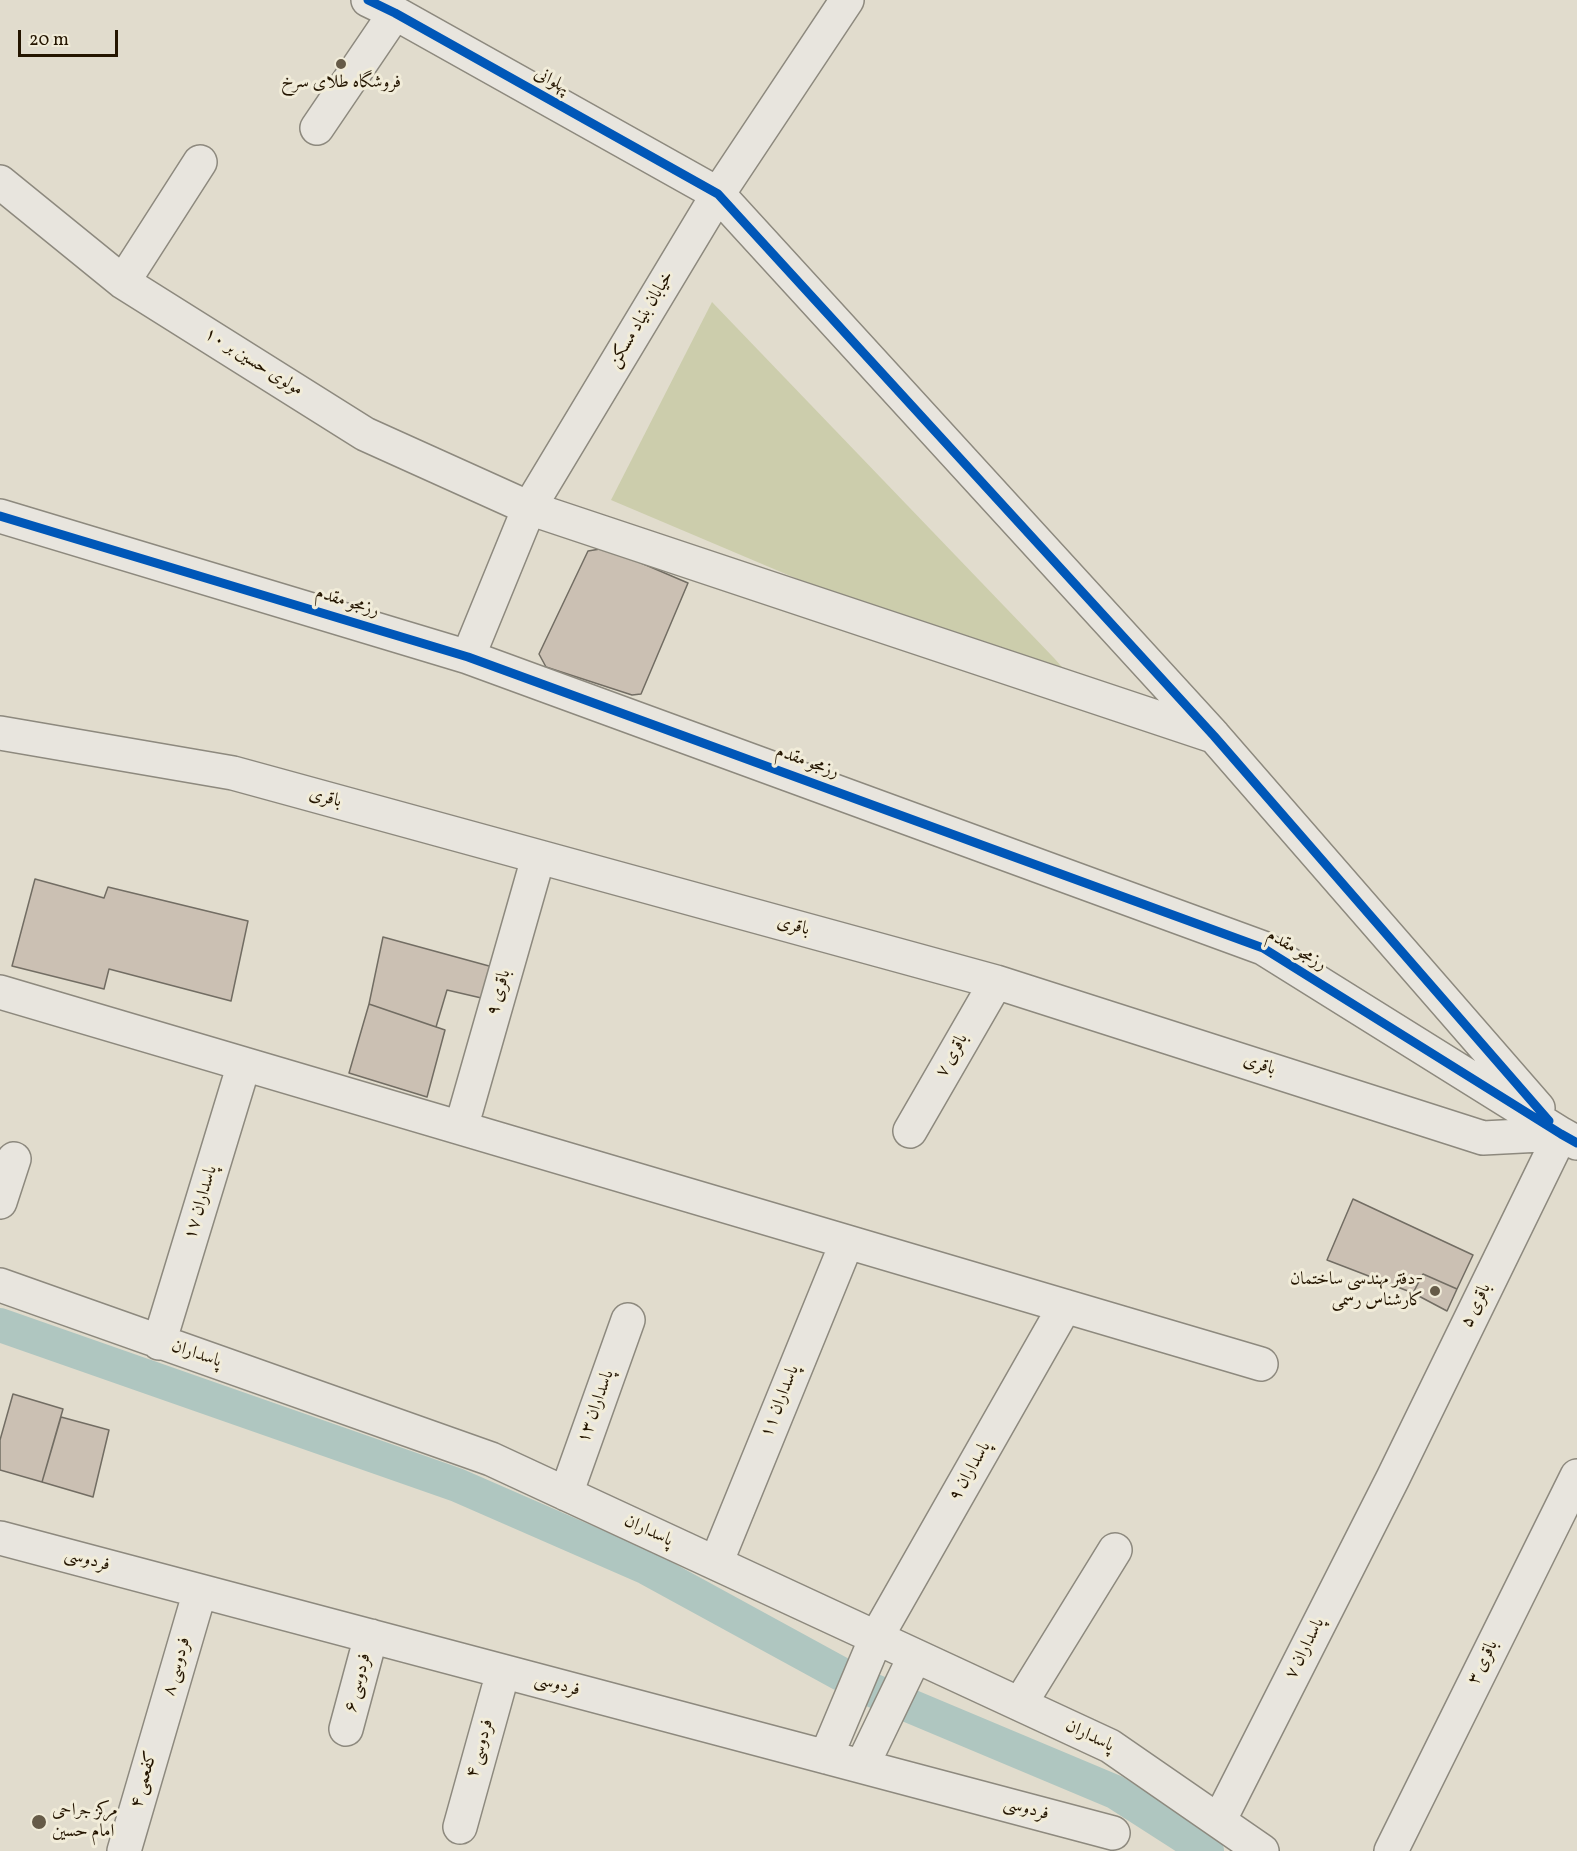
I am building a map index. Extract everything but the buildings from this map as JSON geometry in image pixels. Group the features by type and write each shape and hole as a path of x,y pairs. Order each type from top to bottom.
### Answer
{"street":[{"name":"خیابان بنیاد مسکن","path":"468,657 529,508 718,195 847,0"},
{"name":"پهلوانی","path":"381,7 718,195 1214,736 1569,1138"},
{"path":"317,128 381,7"},
{"path":"123,282 200,162"},
{"name":"مولوی حسین بر ۱۰","path":"0,182 123,282 365,434 529,508 1214,736"},
{"name":"رزمجو مقدم","path":"0,516 468,657 1263,948 1569,1138"},
{"name":"باقری","path":"0,733 232,773 996,982 1483,1138 1569,1138"},
{"name":"باقری ۹","path":"461,1128 538,858"},
{"name":"باقری ۷","path":"910,1131 996,982"},
{"path":"0,992 1260,1364"},
{"name":"پاسداران ۱۷","path":"159,1342 244,1064"},
{"name":"باقری ۵","path":"1393,1478 1569,1138"},
{"path":"0,1202 14,1159"},
{"name":"پاسداران ۱۱","path":"716,1563 847,1242"},
{"name":"پاسداران","path":"0,1285 491,1459 1110,1746 1262,1851"},
{"name":"پاسداران ۹","path":"826,1757 876,1638 1065,1306"},
{"name":"پاسداران ۱۳","path":"566,1494 628,1320"},
{"name":"باقری ۳","path":"1391,1851 1577,1476"},
{"name":"پاسداران ۷","path":"1219,1821 1393,1478"},
{"name":"فردوسی","path":"0,1539 1113,1833"},
{"path":"1020,1704 1115,1550"},
{"name":"فردوسی ۸","path":"156,1743 200,1591"},
{"name":"فردوسی ۶","path":"346,1729 371,1636"},
{"path":"862,1765 915,1657"},
{"name":"فردوسی ۴","path":"460,1827 503,1672"},
{"name":"کفعمی ۴","path":"124,1851 156,1743"}],"green space":[{"path":"712,302 1054,658 1095,705 611,500"}],"waterway":[{"path":"0,1325 457,1485 647,1568 841,1674"},
{"path":"872,1690 1115,1792 1207,1851"}],"cycle path":[{"path":"368,0 718,194 1214,736 1549,1121"},
{"path":"0,516 468,657 1263,948 1577,1143"}],"place":[{"name":"فروشگاه طلای سرخ","path":"341,64"},
{"name":"دفتر مهندسی ساختمان- کارشناس رسمی","path":"1435,1291"},
{"name":"مرکز جراحی امام حسین","path":"39,1822"}]}
